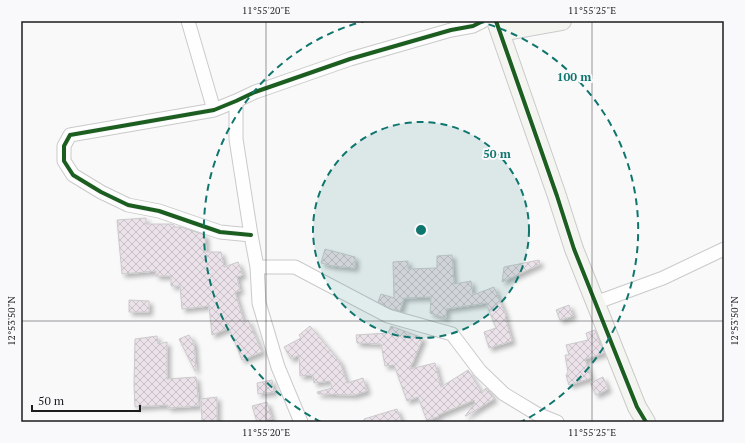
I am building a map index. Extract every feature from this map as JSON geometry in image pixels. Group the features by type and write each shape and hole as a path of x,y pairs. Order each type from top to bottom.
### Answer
{"street":[{"path":"188,21 214,110"},
{"path":"251,235 220,232 159,211 128,205 101,192 73,175 64,161 64,146 70,135 214,110 255,92 350,59 478,23 498,26 562,21"},
{"path":"498,26 574,249 637,407 646,422"},
{"path":"236,101 236,140 257,267 259,303 278,367 301,422"},
{"path":"595,303 663,278 724,249"},
{"path":"257,267 295,267 388,316 452,334 480,371 504,394 538,418 557,422"}],"building":[{"path":"146,218 146,224 171,224 174,225 174,227 181,227 205,235 206,252 221,252 224,267 238,262 243,275 237,277 240,291 235,292 244,322 248,320 262,352 242,360 229,328 212,335 209,306 182,309 180,286 171,286 171,276 156,276 156,271 122,274 117,220"},
{"path":"325,249 355,257 355,268 333,266 321,263"},
{"path":"452,255 454,284 471,281 473,295 494,287 506,316 505,317 512,341 489,348 484,332 496,328 486,303 446,309 446,318 430,313 431,297 404,298 400,311 391,309 378,302 381,294 394,298 393,262 408,261 408,269 437,268 437,256"},
{"path":"539,260 540,264 502,282 504,267"},
{"path":"129,300 149,301 149,312 129,312"},
{"path":"569,305 573,316 560,320 556,310"},
{"path":"310,326 340,362 347,383 363,378 367,391 354,395 318,394 317,392 332,388 330,381 314,383 313,375 300,376 299,355 291,359 284,347 301,338 299,335"},
{"path":"391,326 423,338 410,369 435,363 441,387 468,370 482,393 486,388 494,399 466,416 475,403 474,400 427,421 418,397 407,401 394,365 385,366 381,344 357,343 356,335 388,333"},
{"path":"595,330 604,353 585,359 591,378 569,385 566,375 568,372 565,355 569,355 566,345 588,340 586,333"},
{"path":"189,335 194,343 196,371 179,339"},
{"path":"157,336 158,344 167,342 167,379 196,377 199,406 168,408 168,405 135,407 135,339"},
{"path":"603,377 608,389 596,395 590,383"},
{"path":"272,380 274,392 258,394 257,383"},
{"path":"217,397 217,422 202,422 201,399"},
{"path":"267,402 272,419 268,420 269,422 257,422 252,406"},
{"path":"397,409 402,422 364,422 364,419"}],"cycle path":[{"path":"251,235 220,232 159,211 128,205 101,192 73,175 64,161 64,146 70,135 214,110 255,92 350,59 451,30 473,26 483,21"},
{"path":"496,21 574,249 637,407 646,422"}]}
